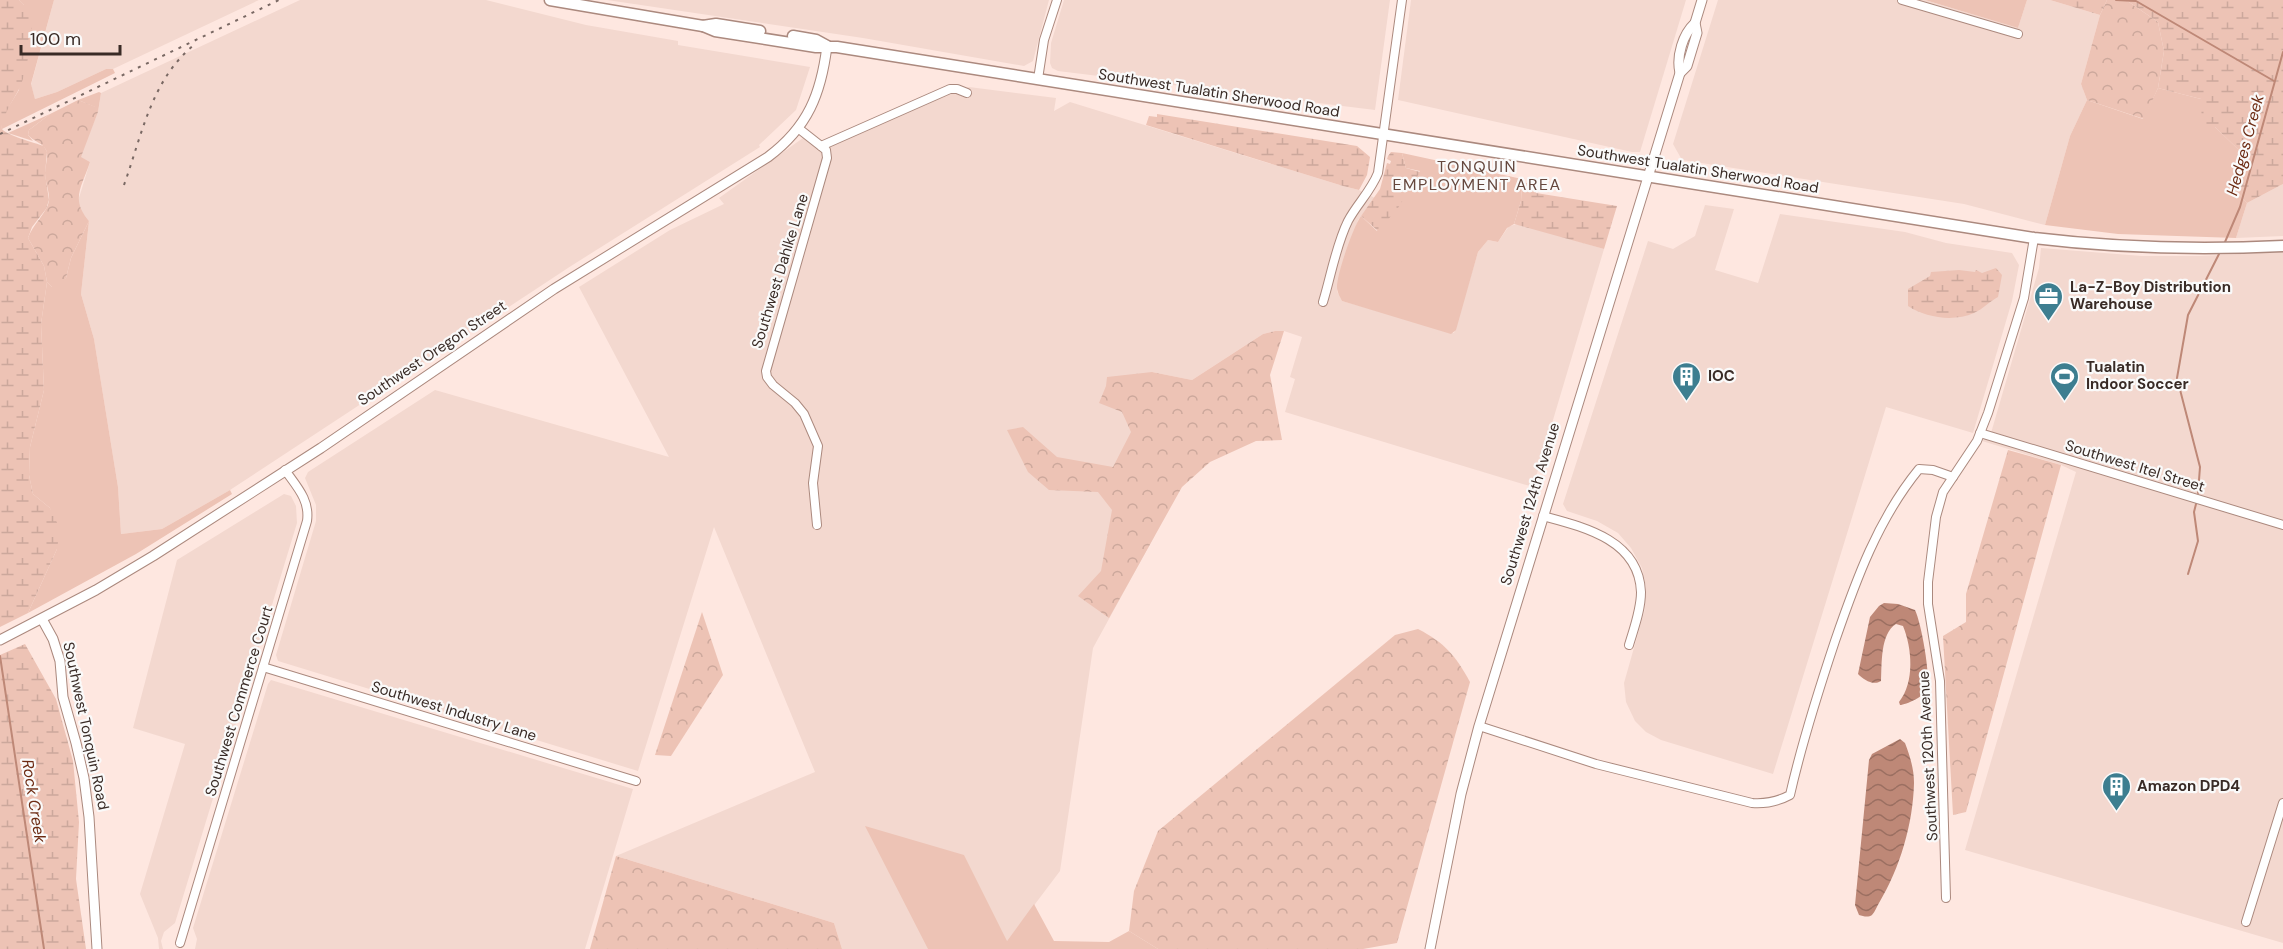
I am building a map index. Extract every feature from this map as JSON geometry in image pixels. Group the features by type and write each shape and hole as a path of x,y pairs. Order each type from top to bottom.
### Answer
{"highway":[{"name":"Southwest Tualatin Sherwood Road","path":"550,0 704,26 714,32 816,48 827,46 2034,238 2145,247 2283,246"}],"main road":[{"name":"Southwest 124th Avenue","path":"1430,949 1461,794 1479,726 1680,73 1688,66 1697,33 1695,23 1702,0"},
{"name":"Southwest Oregon Street","path":"0,640 96,590 153,556 544,295 768,157 798,128 813,104 820,88 827,46"},
{"name":"Southwest Tonquin Road","path":"42,619 53,639 60,661 63,697 84,778 89,817 97,949"}],"street":[{"path":"1038,79 1044,40 1057,0"},
{"path":"1323,302 1347,224 1367,195 1378,173 1402,0"},
{"path":"1902,0 2018,34"},
{"path":"798,128 821,146 950,89 967,93"},
{"name":"Southwest Dahlke Lane","path":"817,525 813,483 818,446 804,414 795,403 773,385 767,377 766,370 826,158 826,150 821,146"},
{"name":"Southwest 120th Avenue","path":"1946,898 1940,681 1928,604 1928,582 1936,517 1943,492 1980,433 2019,315 2029,274 2034,238"},
{"name":"Southwest Itel Street","path":"1980,433 2283,525"},
{"path":"1479,726 1596,764 1752,803 1768,803 1790,795 1808,722 1846,610 1878,532 1901,491 1919,469 1933,470 1953,477"},
{"name":"Southwest Commerce Court","path":"180,943 307,521 306,501 285,470"},
{"path":"1543,516 1602,535 1619,546 1631,561 1641,591 1640,604 1629,645"},
{"name":"Southwest Industry Lane","path":"263,667 636,780"},
{"path":"2246,922 2283,803"}],"shaded area":[{"path":"54,0 259,0 113,69 106,69 57,92 35,99 31,85"},
{"path":"300,0 486,0 586,25 678,41 678,45 810,67 796,110 759,145 760,147 571,266 230,490 162,529 121,534 118,487 94,339 81,294 89,221 80,210 78,201 90,162 80,157 98,112 101,93"},
{"path":"607,0 1049,0 1033,61 1024,66 863,38"},
{"path":"1064,0 1390,0 1375,110 1058,71 1052,68 1050,63 1051,43"},
{"path":"1411,0 1686,0 1640,152 1632,152 1398,100"},
{"path":"1718,0 1925,0 2018,28 2027,0 2050,0 2100,15 2081,84 2087,100 2070,136 2045,225 1964,204 1682,160 1673,144"},
{"path":"969,87 1056,98 1054,111 1070,102 1359,190 1375,198 1358,220 1337,291 1342,301 1454,333 1478,252 1488,240 1498,242 1509,226 1519,224 1604,249 1533,487 1285,412 1295,379 1290,377 1302,337 1284,331 1263,334 1192,380 1152,372 1199,405 1154,537 1093,648 1060,871 1001,949 842,949 834,923 616,856 815,772 714,527 638,771 278,661 276,655 316,521 316,505 305,478 308,472 435,390 669,457 579,287 670,230 724,204 719,198 803,138 827,154 834,140"},
{"path":"2283,184 2283,236 2236,238 2247,203"},
{"path":"1705,205 1734,209 1715,270 1758,283 1780,214 1905,232 1946,243 2012,253 2019,265 2012,301 1973,433 1886,407 1773,774 1661,740 1646,732 1635,721 1626,702 1624,683 1645,609 1646,587 1642,568 1631,548 1618,533 1597,521 1567,511 1563,504 1648,241 1673,249 1695,236"},
{"path":"2041,248 2142,256 2283,252 2283,943 1965,850 2076,472 2061,465 1982,441 1991,433 2039,268"},
{"path":"284,494 291,496 296,506 297,523 175,923 164,932 161,941 163,949 159,949 158,938 140,894 185,744 133,728 177,560"},
{"path":"271,680 633,789 585,949 195,949 197,939 193,928"}],"green space":[{"path":"0,0 19,0 28,11 32,25 25,73 3,119 2,129 44,146 47,152 45,174 49,200 46,209 32,227 28,238 44,266 47,282 41,324 44,390 30,447 29,475 33,494 50,508 60,529 57,549 28,613 0,627"},
{"path":"19,0 54,0 31,84 35,99 57,92 106,69 113,69 115,73 2,129 4,114 19,90 24,5"},
{"path":"1925,0 2027,0 2018,28"},
{"path":"2050,0 2107,0 2100,15"},
{"path":"2107,0 2126,0 2158,22 2164,51 2158,88 2144,119 2087,100 2081,84 2100,15"},
{"path":"2126,0 2283,0 2283,184 2247,203 2236,191 2244,155 2215,127 2202,126 2201,99 2158,88 2164,51 2158,22"},
{"path":"2158,88 2201,99 2215,127 2244,155 2236,191 2247,203 2236,238 2118,234 2045,225 2070,136 2087,100 2143,119"},
{"path":"101,93 98,112 95,107 78,100"},
{"path":"78,100 96,107 98,112 81,157 90,162 79,193 80,206 89,221 71,258 66,278 59,287 52,287 47,282 44,266 28,238 48,206 45,173 47,152 43,146 28,135 29,130 50,114"},
{"path":"50,114 29,130 28,135 33,141 8,133"},
{"path":"1157,114 1357,146 1370,157 1367,175 1359,190 1343,186 1146,125 1149,116 1157,117"},
{"path":"1391,152 1402,153 1406,168 1420,172 1398,208 1378,231 1361,216 1380,189 1387,163 1390,164 1391,161 1387,159"},
{"path":"1402,153 1522,179 1521,201 1514,224 1507,228 1498,242 1488,240 1478,252 1456,330 1451,334 1342,301 1338,291 1342,262 1361,216 1377,231 1420,171 1406,168"},
{"path":"1522,182 1537,185 1536,193 1617,206 1604,249 1514,224 1521,201"},
{"path":"89,221 81,294 94,339 118,487 121,534 162,529 230,490 232,494 136,554 28,613 57,549 50,508 33,494 29,475 30,447 44,390 41,324 47,282 52,287 66,278 71,258"},
{"path":"1996,268 2002,275 1998,297 1974,313 1949,318 1932,316 1908,306 1908,289 1930,276 1931,272 1959,270 1975,272 1976,270 1982,273"},
{"path":"1284,331 1270,375 1282,440 1256,441 1210,462 1182,487 1109,618 1078,596 1101,571 1112,510 1098,492 1049,490 1028,472 1007,430 1023,427 1057,457 1113,467 1131,432 1122,412 1099,403 1107,377 1152,372 1192,380 1263,334"},
{"path":"2008,450 2061,465 1966,812 1953,815 1943,636 1966,622 1966,594"},
{"path":"702,612 723,675 671,756 655,755"},
{"path":"1418,629 1435,639 1448,651 1470,682 1397,943 1363,949 1158,949 1129,931 1134,891 1158,831 1395,635"},
{"path":"25,644 56,699 73,761 79,822 76,879 86,949 0,949 0,655"},
{"path":"865,826 964,855 1007,941 1034,904 1054,941 1109,942 1129,931 1158,949 928,949"},
{"path":"616,856 834,923 842,949 590,949"}],"water":[{"path":"1884,603 1898,604 1915,610 1927,661 1926,692 1903,705 1899,702 1908,685 1910,654 1903,626 1896,624 1884,642 1881,681 1872,683 1858,674 1870,617"},
{"path":"1900,739 1907,748 1914,778 1908,830 1893,875 1873,914 1859,915 1855,905 1869,760 1872,754"}],"waterway":[{"path":"2116,0 2136,1 2274,81"},
{"name":"Hedges Creek","path":"2225,242 2240,207 2283,52"},
{"name":"Hedges Creek","path":"2198,493 2200,467 2177,378 2188,315 2219,254"},
{"name":"Hedges Creek","path":"2188,574 2198,541 2194,512 2196,504"},
{"name":"Rock Creek","path":"0,656 44,949"}],"railway":[{"path":"0,134 279,0"},
{"path":"124,185 158,91 179,59 194,45"}],"place":[{"name":"La-Z-Boy Distribution Warehouse","path":"2049,322"},
{"name":"IOC","path":"1687,402"},
{"name":"Tualatin Indoor Soccer","path":"2065,402"},
{"name":"Amazon DPD4","path":"2116,812"}],"district":[{"name":"TONQUIN EMPLOYMENT AREA","path":"1477,175"}]}
